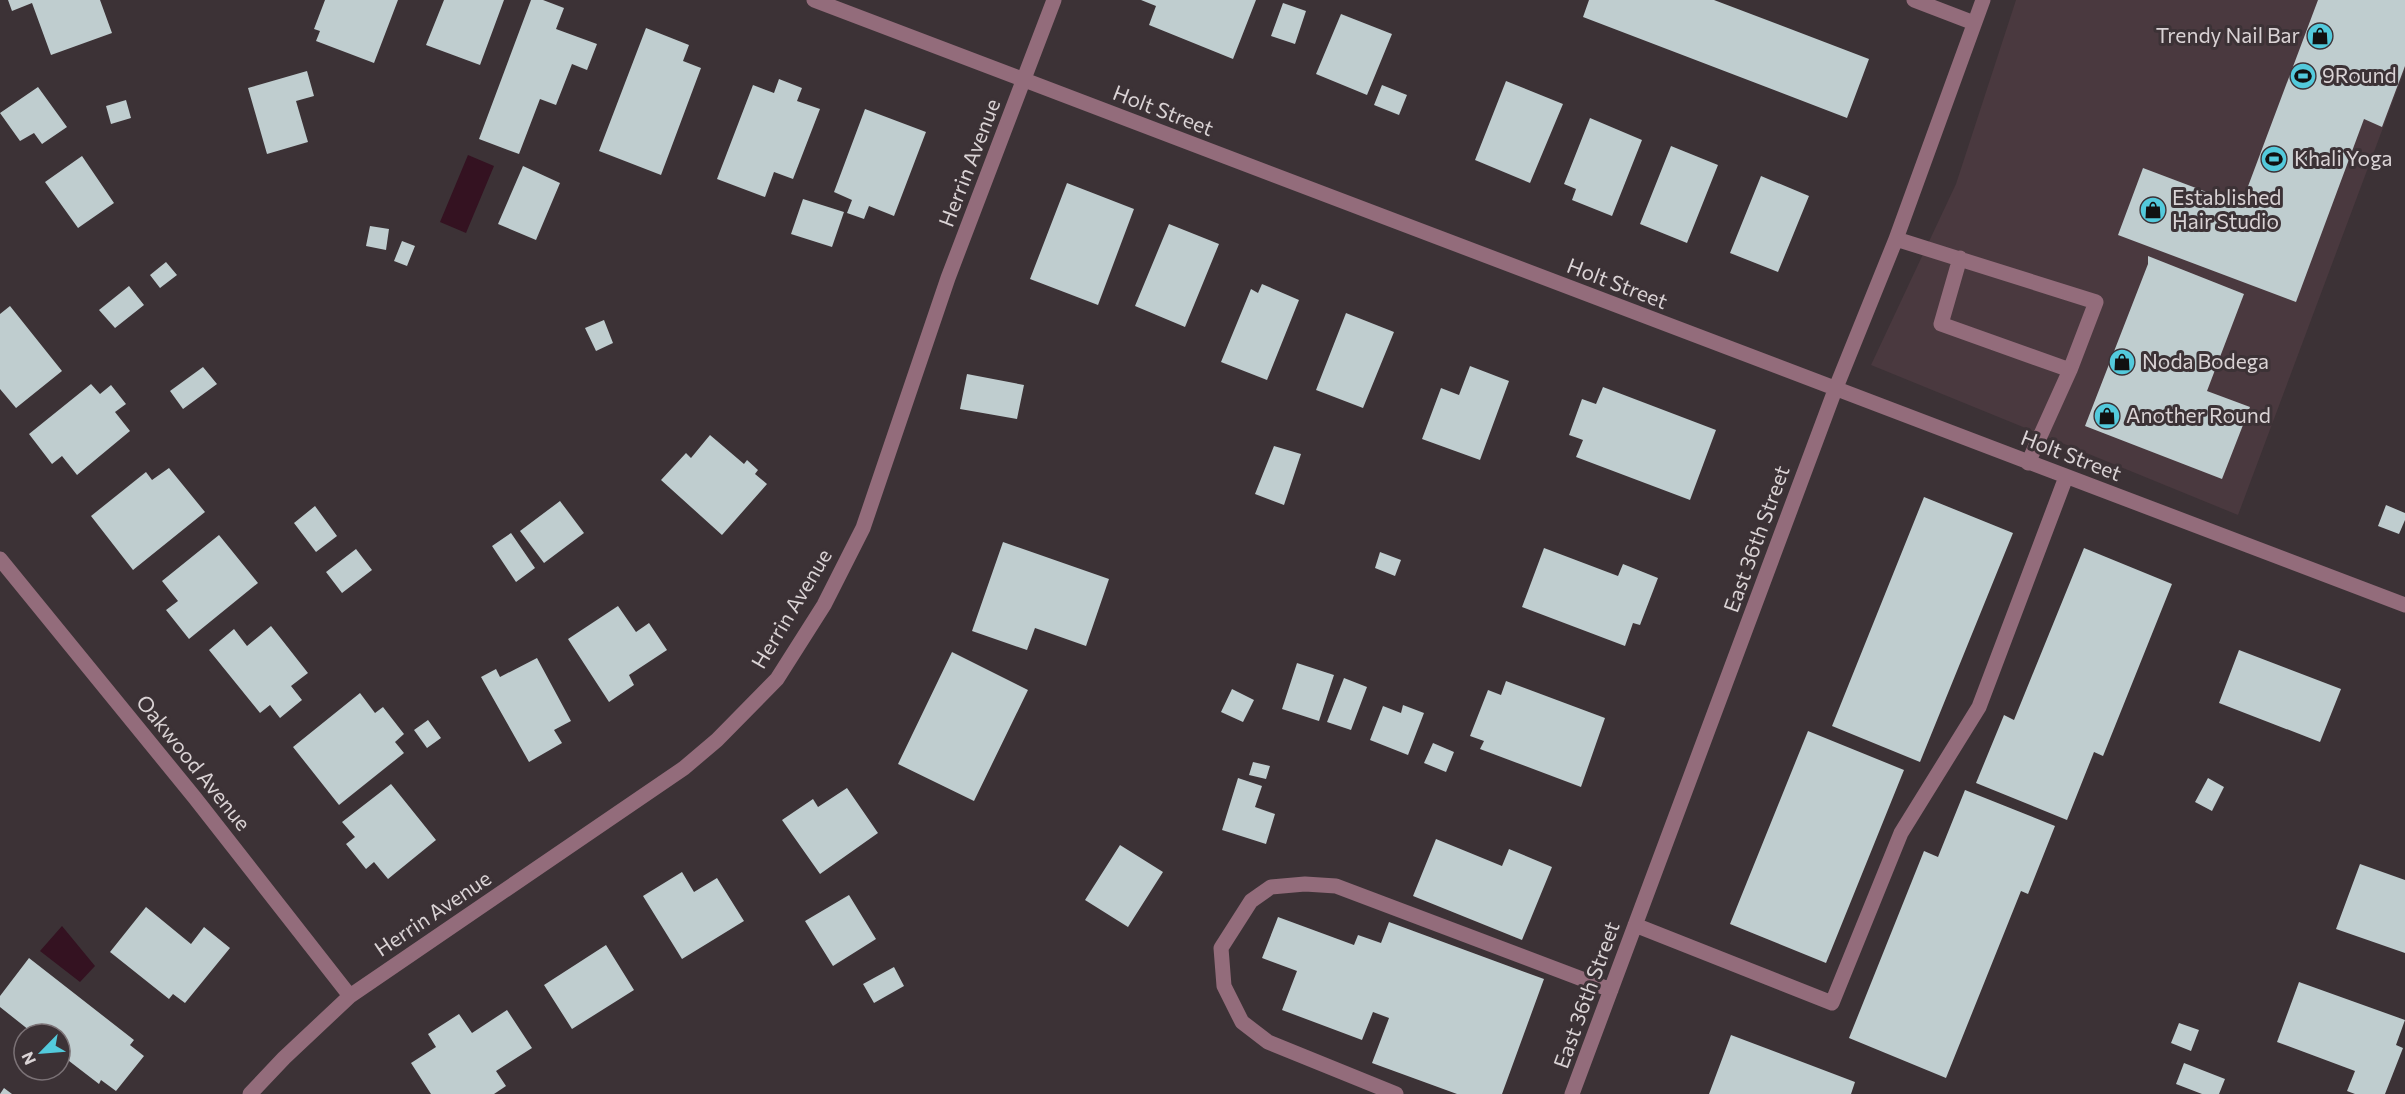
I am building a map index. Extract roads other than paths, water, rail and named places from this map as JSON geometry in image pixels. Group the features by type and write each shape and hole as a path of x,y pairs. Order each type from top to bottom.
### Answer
{"street":[{"name":"Holt Street","path":"814,0 2405,605"},
{"name":"Herrin Avenue","path":"250,1094 284,1058 350,996 684,768 717,740 777,679 824,604 863,528 948,278 1054,0"},
{"path":"1914,0 1974,23"},
{"name":"East 36th Street","path":"1572,1094 1835,390 1896,239 1983,0"},
{"path":"1896,239 2096,302 2070,370 2028,463"},
{"path":"1960,258 1941,324 2070,370"},
{"path":"1635,926 1832,1003 1901,833 1978,707 2066,477"},
{"name":"Oakwood Avenue","path":"0,559 195,798 350,996"},
{"path":"1396,1094 1268,1042 1242,1022 1224,986 1221,948 1251,901 1271,887 1305,884 1336,886 1611,990"}],"place":[{"name":"Trendy Nail Bar","path":"2320,36"},
{"name":"9Round","path":"2303,76"},
{"name":"Khali Yoga","path":"2274,159"},
{"name":"Established Hair Studio","path":"2153,210"},
{"name":"Noda Bodega","path":"2122,362"},
{"name":"Another Round","path":"2107,416"}]}
